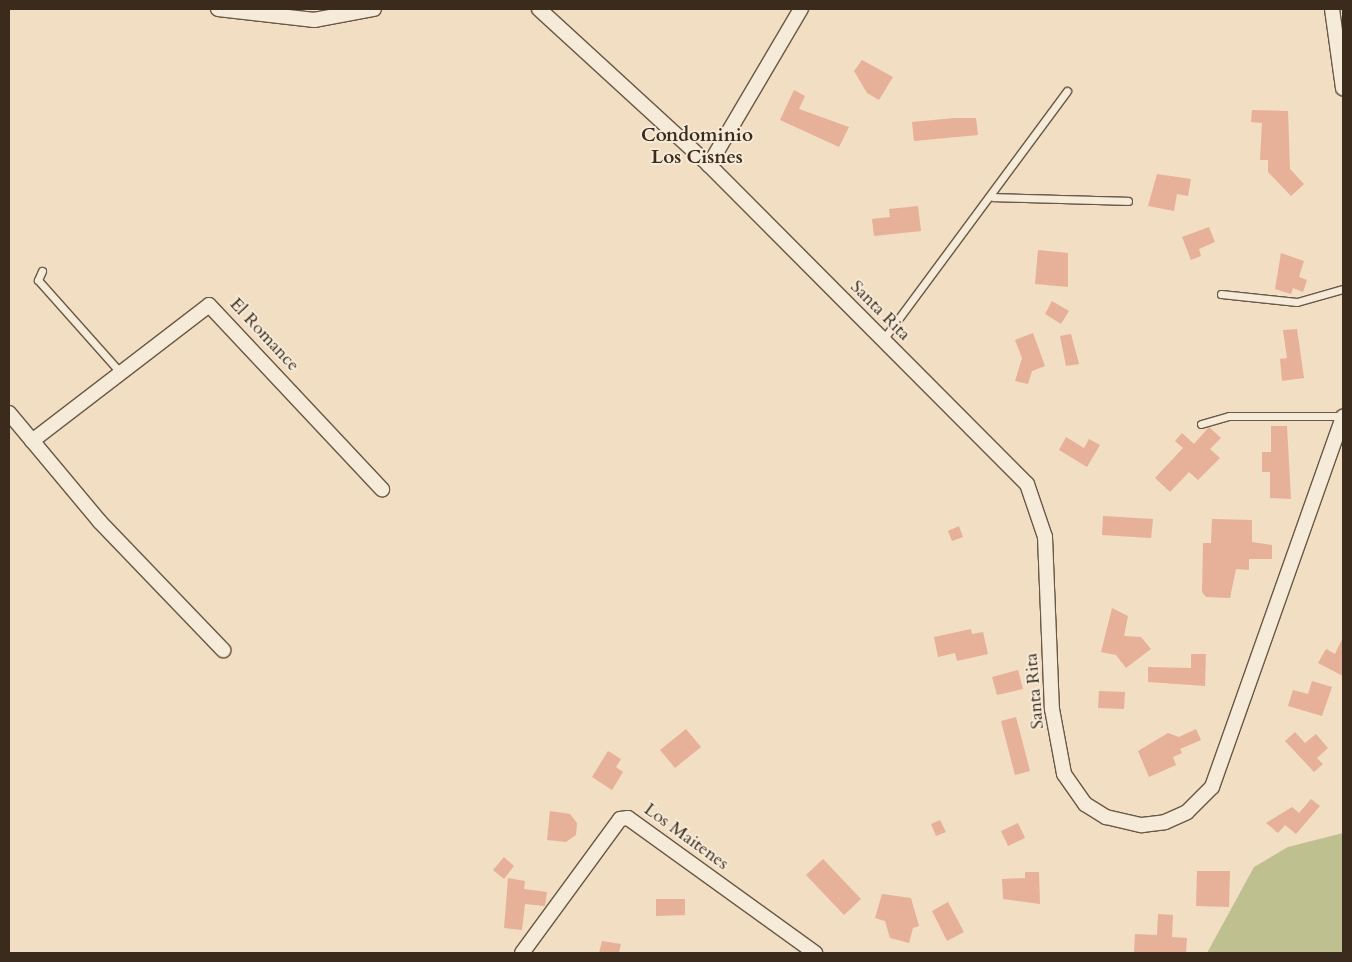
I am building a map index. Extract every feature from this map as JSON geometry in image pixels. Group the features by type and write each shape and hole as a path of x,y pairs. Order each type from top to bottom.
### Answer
{"street":[{"path":"218,9 314,20 374,9"},
{"name":"Santa Rita","path":"539,9 709,165 1031,491 1045,537 1052,709 1064,774 1077,795 1095,811 1130,824 1176,818 1212,787 1343,417"},
{"path":"709,165 801,9"},
{"path":"1332,9 1343,88"},
{"name":"El Romance","path":"32,441 209,305 382,489"},
{"path":"9,413 100,522 223,650"},
{"name":"Los Maitenes","path":"522,953 620,819 628,818 815,953"}],"lane":[{"path":"882,341 993,197 1067,91"},
{"path":"993,197 1128,201"},
{"path":"42,271 38,280 120,373"},
{"path":"1221,294 1297,302 1343,289"},
{"path":"1201,424 1229,416 1343,417"}],"green space":[{"path":"1343,833 1343,953 1207,953 1254,867 1288,847"}],"building":[{"path":"862,60 893,77 879,100 867,93 854,71"},
{"path":"794,90 805,96 799,109 849,127 839,147 780,120"},
{"path":"1252,110 1288,111 1290,169 1304,184 1291,196 1268,172 1268,160 1260,160 1262,123 1251,122"},
{"path":"976,118 978,135 914,141 912,122"},
{"path":"1157,174 1191,179 1188,196 1177,194 1174,211 1148,206"},
{"path":"918,206 921,231 874,236 872,219 890,217 889,209"},
{"path":"1209,227 1215,242 1199,249 1201,256 1191,260 1182,237"},
{"path":"1038,250 1068,253 1068,287 1035,284"},
{"path":"1281,253 1304,261 1299,277 1307,280 1303,292 1293,288 1291,294 1275,289"},
{"path":"1052,301 1069,311 1061,324 1045,314"},
{"path":"1297,329 1304,378 1282,381 1280,359 1287,358 1283,330"},
{"path":"1033,333 1045,366 1032,371 1028,384 1015,381 1022,358 1015,340"},
{"path":"1071,334 1079,364 1066,366 1060,336"},
{"path":"1271,426 1287,426 1291,499 1270,498 1270,472 1262,472 1262,452 1271,452"},
{"path":"1209,427 1221,438 1210,449 1220,458 1198,480 1189,472 1170,492 1155,478 1183,448 1175,441 1182,433 1194,444"},
{"path":"1066,437 1084,448 1089,439 1100,445 1087,467 1059,450"},
{"path":"1103,516 1153,519 1151,538 1102,535"},
{"path":"1212,519 1252,520 1252,542 1272,545 1272,559 1249,559 1249,570 1236,569 1230,598 1206,597 1202,592 1203,543 1211,543"},
{"path":"959,526 963,537 952,541 948,531"},
{"path":"1112,608 1128,616 1124,636 1141,637 1151,649 1126,668 1116,655 1101,652"},
{"path":"971,629 972,634 983,632 988,654 957,661 955,653 938,657 934,637"},
{"path":"1343,637 1343,676 1318,663 1326,649 1335,654"},
{"path":"1191,654 1206,654 1205,686 1148,682 1148,667 1191,668"},
{"path":"1018,670 1023,689 997,695 992,677"},
{"path":"1312,681 1332,687 1322,716 1288,706 1293,690 1308,694"},
{"path":"1099,691 1125,692 1124,709 1098,708"},
{"path":"1016,717 1030,771 1015,775 1001,721"},
{"path":"686,729 701,747 675,768 660,750"},
{"path":"1196,729 1201,740 1180,749 1182,753 1173,757 1176,765 1149,777 1138,751 1168,733 1179,737"},
{"path":"1295,732 1305,743 1316,734 1328,748 1317,758 1323,764 1314,772 1285,741"},
{"path":"608,751 621,759 616,767 623,772 612,790 592,777"},
{"path":"1311,799 1320,806 1296,834 1285,825 1278,833 1266,823 1292,807 1299,813"},
{"path":"550,811 570,814 577,823 576,835 566,842 547,840"},
{"path":"940,820 946,832 936,836 931,824"},
{"path":"1018,823 1025,838 1008,846 1001,831"},
{"path":"504,857 514,866 504,879 493,870"},
{"path":"823,859 861,899 844,915 806,875"},
{"path":"1197,871 1230,871 1229,907 1196,906"},
{"path":"1025,872 1039,872 1040,904 1003,899 1002,879 1025,878"},
{"path":"508,878 525,881 524,889 547,892 545,906 525,904 522,930 504,928"},
{"path":"882,894 911,898 919,926 913,928 909,943 890,938 885,921 875,918"},
{"path":"656,899 685,899 685,915 656,916"},
{"path":"948,902 964,932 947,941 932,911"},
{"path":"1158,914 1173,915 1172,937 1187,938 1186,953 1134,953 1135,934 1157,935"},
{"path":"602,941 621,944 619,953 599,953"}],"district":[{"name":"Condominio Los Cisnes","path":"697,147"}]}
